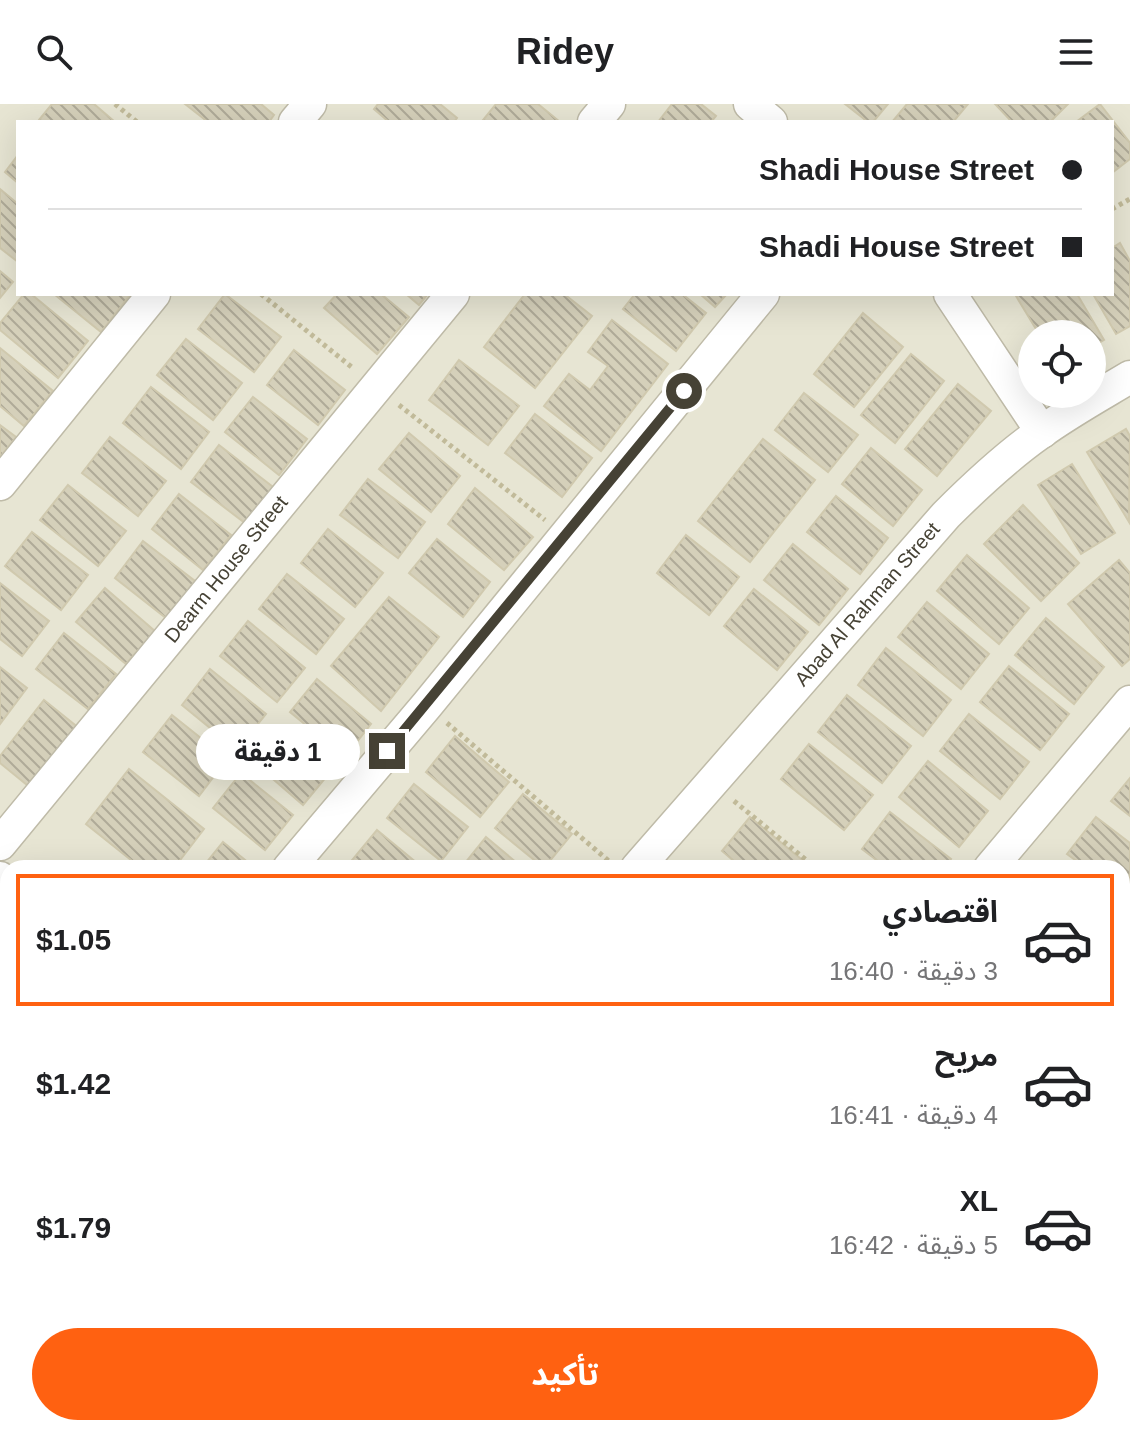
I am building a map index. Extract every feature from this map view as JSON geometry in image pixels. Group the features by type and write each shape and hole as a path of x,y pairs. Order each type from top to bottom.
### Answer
{"street":[{"path":"297,120 310,104"},
{"path":"596,120 609,104"},
{"path":"750,104 769,120"},
{"path":"0,484 152,296"},
{"name":"Dearm House Street","path":"0,844 451,296"},
{"path":"296,860 427,705 761,296"},
{"path":"951,296 1042,432"},
{"name":"Abad Al Rahman Street","path":"644,860 946,515 997,466 1042,432 1130,377"},
{"path":"997,860 1130,702"}],"path":[{"path":"115,104 135,120"},
{"path":"263,296 566,536"},
{"path":"427,705 608,860"},
{"path":"711,782 806,860"}],"shaded area":[{"path":"0,104 1130,104 1130,860 0,860"}],"building":[{"path":"52,104 94,104 113,120 39,120"},
{"path":"185,104 261,104 274,115 270,120 205,120"},
{"path":"378,104 440,104 457,118 387,120 374,109"},
{"path":"496,104 538,104 558,120 483,120"},
{"path":"672,104 701,104 716,116 713,120 660,120"},
{"path":"845,104 888,104 875,120 865,120"},
{"path":"907,104 968,104 955,120 894,120"},
{"path":"995,104 1068,104 1052,120 1010,120"},
{"path":"1100,104 1112,120 1079,120"},
{"path":"1114,122 1130,143 1130,159 1114,171"},
{"path":"16,158 16,181 5,172"},
{"path":"0,189 16,202 16,260 0,248"},
{"path":"1120,243 1130,261 1130,326 1116,334 1094,296 1114,296 1114,247"},
{"path":"0,271 13,282 0,298"},
{"path":"22,296 33,296 88,341 58,378 0,330 0,323"},
{"path":"56,296 129,296 101,332"},
{"path":"223,296 228,296 281,337 254,372 198,329"},
{"path":"335,296 383,296 409,317 377,354 324,308"},
{"path":"408,296 426,296 419,305"},
{"path":"523,296 567,296 592,316 535,388 484,347"},
{"path":"633,296 685,296 706,313 676,351 623,309"},
{"path":"702,296 725,296 715,307"},
{"path":"1016,296 1078,296 1092,320 1031,320"},
{"path":"863,313 903,347 854,407 814,374"},
{"path":"612,320 668,364 601,451 544,406 569,374 590,390 608,366 588,352"},
{"path":"186,339 242,383 213,420 157,375"},
{"path":"0,348 53,391 24,426 0,406"},
{"path":"294,350 345,390 318,425 267,385"},
{"path":"911,354 944,381 895,443 861,415"},
{"path":"459,360 519,406 488,445 429,400"},
{"path":"958,384 991,411 937,476 905,449"},
{"path":"151,387 209,432 181,469 123,423"},
{"path":"804,393 858,435 828,472 775,430"},
{"path":"253,397 307,439 279,475 225,432"},
{"path":"535,414 592,458 562,497 505,453"},
{"path":"0,425 16,437 0,457"},
{"path":"1126,429 1130,436 1129,522 1087,452"},
{"path":"409,433 460,476 431,512 379,469"},
{"path":"110,437 166,481 138,516 82,473"},
{"path":"763,439 815,480 750,562 698,521"},
{"path":"219,445 273,487 245,523 191,482"},
{"path":"871,448 922,490 893,526 842,484"},
{"path":"1072,464 1115,533 1081,554 1038,485"},
{"path":"368,479 425,522 398,558 340,515"},
{"path":"68,485 126,531 98,566 40,520"},
{"path":"475,488 533,537 504,570 448,524"},
{"path":"179,494 231,535 203,570 152,529"},
{"path":"836,496 888,538 860,574 807,532"},
{"path":"1023,505 1079,563 1041,601 984,544"},
{"path":"328,529 383,573 355,607 301,563"},
{"path":"32,532 88,575 61,610 5,566"},
{"path":"686,535 739,577 709,615 657,573"},
{"path":"437,539 490,582 463,617 409,573"},
{"path":"143,541 195,581 166,618 115,578"},
{"path":"793,544 848,589 819,625 764,580"},
{"path":"967,555 1029,608 999,644 937,591"},
{"path":"1119,560 1130,573 1130,659 1122,666 1068,604"},
{"path":"287,574 344,619 316,654 259,609"},
{"path":"0,583 49,621 22,656 0,639"},
{"path":"105,588 155,631 126,664 76,622"},
{"path":"754,589 808,632 777,670 724,626"},
{"path":"389,597 439,637 381,711 331,666"},
{"path":"927,602 989,654 961,689 898,637"},
{"path":"1046,618 1104,667 1074,704 1015,655"},
{"path":"248,621 305,668 277,702 220,656"},
{"path":"64,633 116,674 88,709 36,669"},
{"path":"886,648 951,700 923,736 858,685"},
{"path":"1009,666 1069,714 1040,750 980,702"},
{"path":"0,667 27,688 0,724"},
{"path":"210,669 266,714 237,750 182,705"},
{"path":"317,679 371,724 345,757 290,712"},
{"path":"847,695 911,746 882,783 818,732"},
{"path":"44,700 80,729 32,789 0,763 0,756"},
{"path":"969,714 1029,762 1000,799 940,751"},
{"path":"172,715 227,759 199,796 143,752"},
{"path":"281,727 332,770 303,805 252,761"},
{"path":"455,736 509,782 480,817 426,772"},
{"path":"809,744 873,795 844,830 781,779"},
{"path":"928,761 988,811 959,847 899,797"},
{"path":"129,769 204,829 180,860 131,860 86,824"},
{"path":"241,773 293,815 265,850 213,808"},
{"path":"1130,778 1130,816 1111,801"},
{"path":"414,784 468,827 440,860 387,818"},
{"path":"523,794 572,834 551,860 534,860 495,828"},
{"path":"890,812 951,859 876,860 862,849"},
{"path":"750,817 802,860 733,860 722,851"},
{"path":"1096,817 1130,843 1130,860 1075,860 1067,854"},
{"path":"377,830 413,860 352,860"},
{"path":"486,837 513,860 467,860"},
{"path":"223,842 245,860 208,860"}],"route":[{"path":"387,751 684,391"}]}
